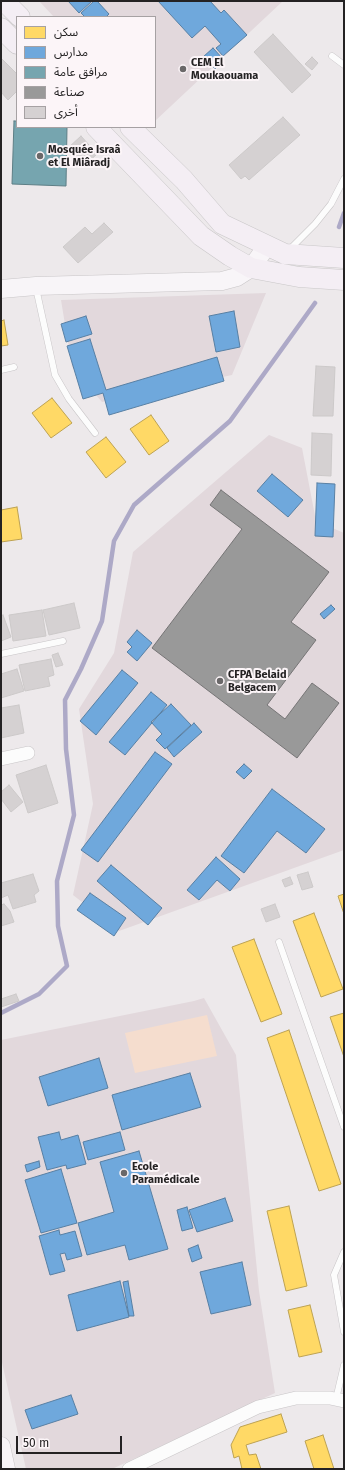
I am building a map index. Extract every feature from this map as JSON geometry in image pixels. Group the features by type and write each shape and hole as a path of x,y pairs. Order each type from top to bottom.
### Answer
{"main road":[{"path":"4,1 19,16"},
{"path":"1,28 16,43"},
{"path":"97,128 201,236 230,256 251,268 299,277 342,280"},
{"path":"131,128 184,180 222,224 276,250 304,256 344,258"}],"street":[{"path":"1,289 36,286 222,281 237,277 276,250"},
{"path":"1,760 28,753"},
{"path":"129,1469 258,1407 296,1398 330,1398 340,1400"},
{"path":"1,1446 5,1468"}],"lane":[{"path":"332,56 340,64 344,65"},
{"path":"276,250 315,224 331,204 344,179"},
{"path":"36,286 55,375 66,394 95,433"},
{"path":"1,370 14,367"},
{"path":"1,654 63,641"},
{"path":"279,942 344,1127"},
{"path":"344,1252 334,1275 344,1332"},
{"path":"340,1400 344,1365"}],"shaded area":[{"name":"CEM El Moukaouama","path":"39,1 283,1 156,120 156,16 53,16"},
{"path":"266,293 232,375 102,402 72,367 61,300"},
{"name":"CFPA Belaid Belgacem","path":"269,435 302,448 316,521 344,533 344,850 119,931 73,895 93,804 79,709 114,653 133,552"},
{"name":"Ecole Paramédicale","path":"204,998 236,1055 259,1291 275,1393 112,1469 26,1469 1,1358 1,1040"},
{"path":"207,1015 217,1056 135,1073 125,1033"}],"building: سكن":[{"path":"4,320 8,345 1,346 1,321"},
{"path":"52,398 72,423 51,438 32,413"},
{"path":"151,415 169,441 149,455 130,429"},
{"path":"106,437 126,462 106,478 86,452"},
{"path":"17,507 22,539 1,542 1,510"},
{"path":"344,894 344,914 338,896"},
{"path":"314,913 343,989 321,997 293,921"},
{"path":"254,939 282,1014 261,1022 232,947"},
{"path":"344,1013 344,1057 330,1017"},
{"path":"289,1030 341,1184 319,1191 267,1038"},
{"path":"289,1206 307,1286 286,1291 267,1211"},
{"path":"310,1305 322,1352 299,1357 288,1310"},
{"path":"281,1414 287,1432 246,1445 249,1455 256,1454 261,1469 242,1469 239,1456 234,1458 231,1445 240,1427"},
{"path":"323,1435 334,1469 314,1469 305,1441"}],"building: مدارس":[{"path":"68,1 92,1 79,13"},
{"path":"94,1 97,1 109,14 107,16 84,16 81,13"},
{"path":"158,1 210,1 221,13 224,10 247,35 223,56 216,48 221,44 205,26 192,38"},
{"path":"213,48 224,60 215,69 203,57"},
{"path":"234,311 240,347 216,352 209,316"},
{"path":"86,316 92,334 66,342 61,324"},
{"path":"90,339 106,390 217,357 224,381 109,415 103,393 83,399 67,346"},
{"path":"272,474 303,500 288,517 257,491"},
{"path":"317,483 335,484 333,537 315,536"},
{"path":"331,605 335,609 324,619 320,614"},
{"path":"137,630 152,643 137,661 127,652 132,647 127,642"},
{"path":"122,670 138,683 96,735 80,721"},
{"path":"151,692 167,705 125,755 109,742"},
{"path":"171,704 191,725 165,749 156,740 162,734 151,722"},
{"path":"194,723 202,732 174,757 167,748"},
{"path":"155,752 172,764 98,862 81,850"},
{"path":"244,764 252,771 244,779 236,772"},
{"path":"272,789 325,829 306,853 277,831 244,873 221,856"},
{"path":"216,857 240,879 230,891 217,880 199,900 187,890"},
{"path":"111,865 162,908 148,925 97,881"},
{"path":"90,893 126,918 114,936 77,910"},
{"path":"99,1058 108,1088 48,1106 39,1077"},
{"path":"190,1073 201,1107 122,1130 112,1095"},
{"path":"59,1132 61,1140 78,1135 86,1164 67,1169 66,1165 47,1170 38,1137"},
{"path":"120,1132 125,1150 88,1160 83,1142"},
{"path":"139,1151 168,1249 129,1260 125,1245 87,1255 78,1223 114,1212 100,1162"},
{"path":"39,1161 40,1167 27,1172 25,1165"},
{"path":"61,1169 77,1223 41,1233 25,1180"},
{"path":"225,1198 233,1221 197,1232 189,1210"},
{"path":"187,1207 193,1228 182,1231 177,1210"},
{"path":"59,1230 60,1235 75,1231 82,1256 67,1260 65,1253 60,1254 65,1271 50,1275 39,1236"},
{"path":"198,1245 202,1258 192,1262 188,1249"},
{"path":"242,1262 251,1305 211,1314 200,1272"},
{"path":"120,1281 129,1317 77,1331 68,1295"},
{"path":"128,1281 134,1316 129,1316 123,1282"},
{"path":"71,1395 78,1414 32,1429 25,1410"}],"building: مرافق عامة":[{"name":"Mosquée Israâ et El Miâradj","path":"14,121 16,121 16,128 67,128 66,186 12,184"}],"building: صناعة":[{"path":"221,490 329,572 291,622 316,640 267,705 285,719 312,683 339,703 297,758 152,648 242,529 210,505"}],"building: أخرى":[{"path":"273,34 311,75 292,93 254,52"},
{"path":"312,57 318,63 312,70 305,64"},
{"path":"1,58 16,73 16,92 8,100 1,92"},
{"path":"283,117 300,135 249,180 245,176 241,179 229,165"},
{"path":"81,136 97,154 84,166 68,148"},
{"path":"104,223 113,232 78,263 63,247 85,227 92,234"},
{"path":"316,366 335,367 333,416 313,416"},
{"path":"312,433 332,434 331,476 311,475"},
{"path":"74,603 80,628 49,635 43,610"},
{"path":"42,610 46,636 13,641 9,615"},
{"path":"3,615 11,637 1,641 1,616"},
{"path":"58,653 63,665 56,667 52,655"},
{"path":"51,659 54,675 48,677 50,686 25,691 19,665"},
{"path":"17,669 24,691 1,698 1,674"},
{"path":"19,705 24,733 1,738 1,708"},
{"path":"46,765 58,803 28,813 16,775"},
{"path":"9,785 23,802 11,812 1,799 1,792"},
{"path":"308,872 313,887 302,890 297,875"},
{"path":"33,874 39,891 34,895 36,902 13,909 8,895 1,898 1,883"},
{"path":"290,877 293,884 285,887 282,880"},
{"path":"4,904 10,911 14,922 1,926 1,905"},
{"path":"275,904 280,917 266,922 261,909"},
{"path":"16,994 19,1001 1,1007 1,999"}],"waterway":[{"path":"339,227 344,213"},
{"path":"1,1013 39,994 67,966 58,926 57,881 74,815 66,749 65,700 81,669 102,621 114,541 134,505 230,421 315,303"}],"place":[{"name":"CEM El Moukaouama","path":"183,69"},
{"name":"Mosquée Israâ et El Miâradj","path":"40,156"},
{"name":"CFPA Belaid Belgacem","path":"220,681"},
{"name":"Ecole Paramédicale","path":"124,1173"}]}
